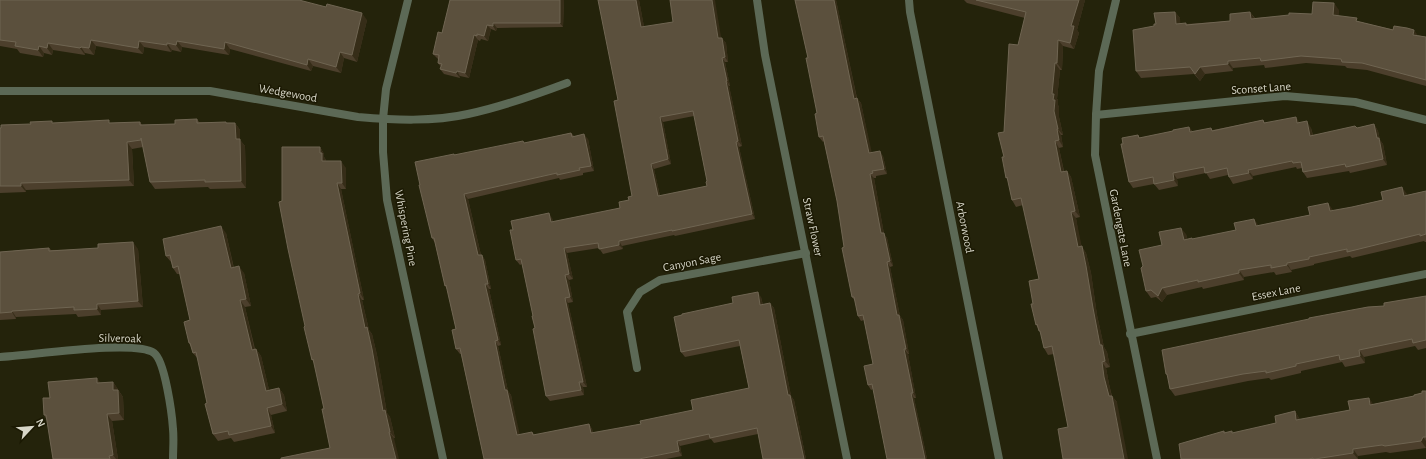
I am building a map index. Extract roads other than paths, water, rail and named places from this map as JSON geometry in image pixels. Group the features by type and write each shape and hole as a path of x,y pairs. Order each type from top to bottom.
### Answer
{"street":[{"name":"Whispering Pine","path":"408,0 386,88 383,119 383,152 387,200 443,459"},
{"name":"Straw Flower","path":"757,0 765,55 847,459"},
{"name":"Arborwood","path":"909,0 999,459"},
{"name":"Gardengate Lane","path":"1116,0 1099,71 1095,154 1130,334 1157,459"},
{"name":"Wedgewood","path":"0,91 210,91 358,117 383,119 427,119 467,115 519,101 567,83"},
{"name":"Sconset Lane","path":"1096,115 1285,96 1355,102 1426,120"},
{"name":"Canyon Sage","path":"637,368 627,312 640,292 660,280 806,253"},
{"name":"Essex Lane","path":"1130,334 1426,274"},
{"name":"Silveroak","path":"0,357 128,347 141,348 154,353 162,364 165,378 173,428 173,459"}]}
